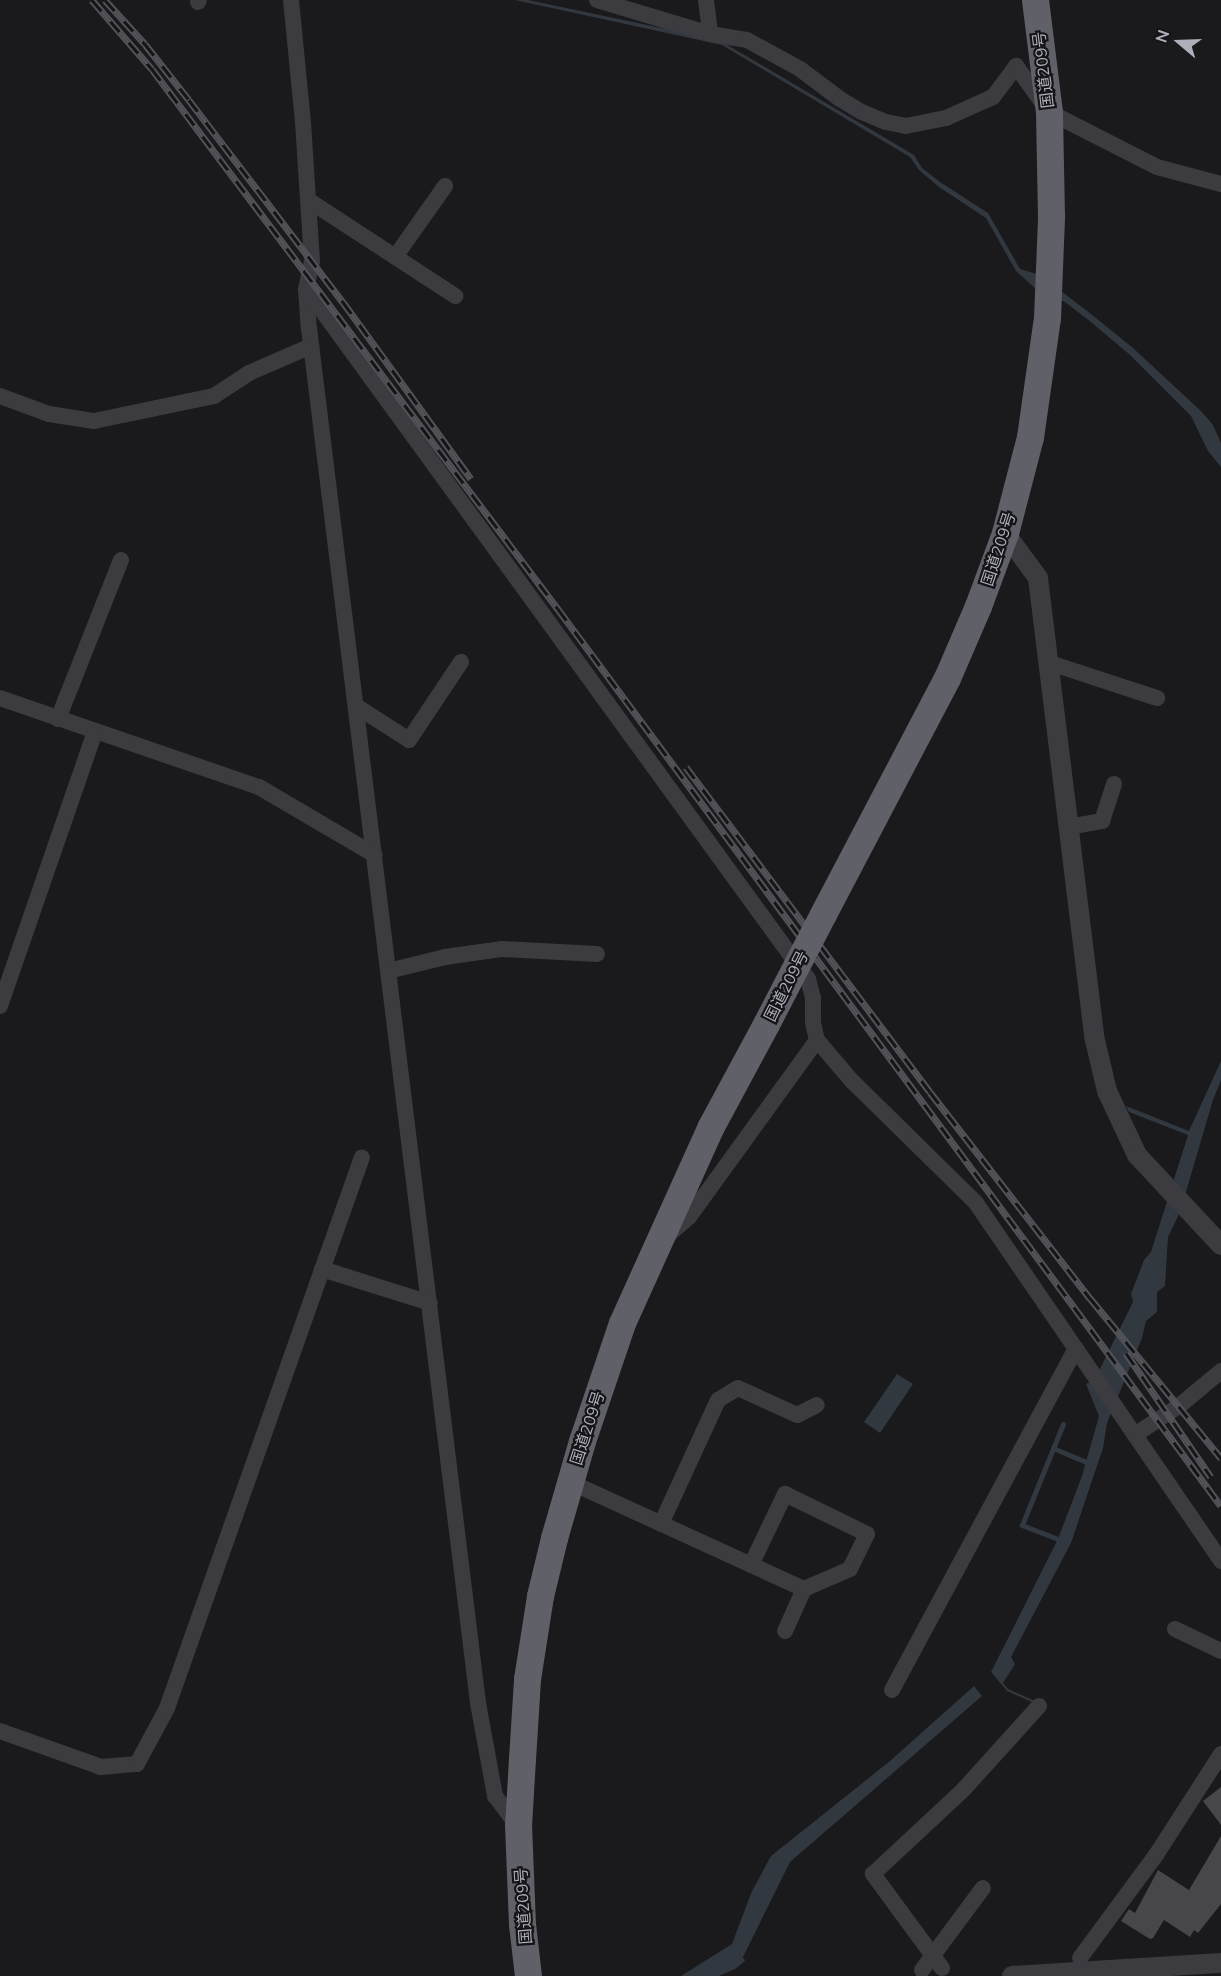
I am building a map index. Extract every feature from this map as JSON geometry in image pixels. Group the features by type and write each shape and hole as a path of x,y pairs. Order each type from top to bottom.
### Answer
{"highway":[{"name":"国道209号","path":"528,1976 522,1923 518,1826 527,1679 540,1596 570,1482 622,1323 710,1128 947,678 978,606 1005,533 1030,437 1047,318 1052,217 1049,112 1035,0"}],"street":[{"path":"291,0 312,261 306,289 311,346 478,1703 495,1796 518,1826"},
{"path":"597,0 710,34 747,40 800,69 840,99 886,122 906,126 956,114 993,97 1016,66 1049,112 1157,167 1221,184"},
{"path":"706,0 710,34"},
{"path":"394,257 445,186"},
{"path":"308,200 455,296"},
{"path":"306,289 808,979 813,998 813,1023 817,1040 851,1080 976,1203 1221,1561"},
{"path":"0,396 49,414 94,421 214,396 249,373 311,346"},
{"path":"1005,533 1038,578 1094,1036 1107,1091 1137,1155 1221,1245"},
{"path":"58,719 121,560"},
{"path":"356,706 409,740 461,662"},
{"path":"1047,662 1157,698"},
{"path":"0,698 259,787 375,855"},
{"path":"0,1006 95,732"},
{"path":"1068,826 1102,821 1114,784"},
{"path":"388,971 445,957 502,950 597,954"},
{"path":"656,1245 689,1217 817,1040"},
{"path":"0,1731 101,1767 137,1764 167,1708 362,1157"},
{"path":"321,1269 430,1303"},
{"path":"892,1690 1076,1348"},
{"path":"1136,1434 1179,1406 1221,1371"},
{"path":"661,1524 717,1400 738,1388 797,1415 817,1406"},
{"path":"570,1482 804,1589"},
{"path":"751,1565 785,1494 867,1534 850,1569 804,1589 785,1631"},
{"path":"1175,1629 1221,1651"},
{"path":"938,1962 873,1874 964,1789 1039,1706"},
{"path":"1080,1959 1156,1855 1221,1754"},
{"path":"922,1970 938,1962 983,1888"},
{"path":"1012,1976 1221,1963"}],"shaded area":[{"path":"515,0 528,0 719,40 914,155 922,168 988,213 1020,269 1040,275 1091,314 1133,348 1202,412 1213,425 1221,443 1221,467 1208,451 1191,416 1130,355 1065,302 1038,291 1016,271 986,218 939,187 919,170 910,157 722,45"},
{"path":"1221,1061 1221,1080 1180,1212 1168,1237 1165,1286 1157,1292 1157,1312 1146,1321 1142,1338 1107,1423 1103,1448 1071,1543 1011,1657 1015,1664 1003,1683 1008,1689 1035,1701 1034,1703 1007,1691 991,1672 1058,1539 1082,1476 1099,1416 1086,1384 1094,1381 1133,1302 1131,1294 1144,1260 1151,1252 1188,1135 1129,1112 1126,1106 1189,1131"},
{"path":"897,1374 913,1384 880,1433 864,1422"},
{"path":"974,1686 982,1696 790,1862 743,1957 745,1961 735,1969 719,1976 681,1976 732,1944 752,1891 771,1856 890,1761"}],"building":[{"path":"1221,1787 1221,1825 1203,1801"},
{"path":"1221,1836 1221,1904 1198,1933 1194,1930 1190,1937 1164,1920 1153,1938 1150,1939 1121,1921 1129,1909 1135,1913 1158,1870 1189,1890"}],"waterway":[{"path":"1058,1539 1022,1525 1063,1424"},
{"path":"1053,1448 1086,1462"}],"railway":[{"path":"92,0 152,69 558,609 1221,1506"},
{"path":"105,0 145,44 189,100 343,302 471,479"},
{"path":"686,767 930,1092 1090,1298 1221,1458"},
{"path":"1126,1353 1211,1477"}]}
